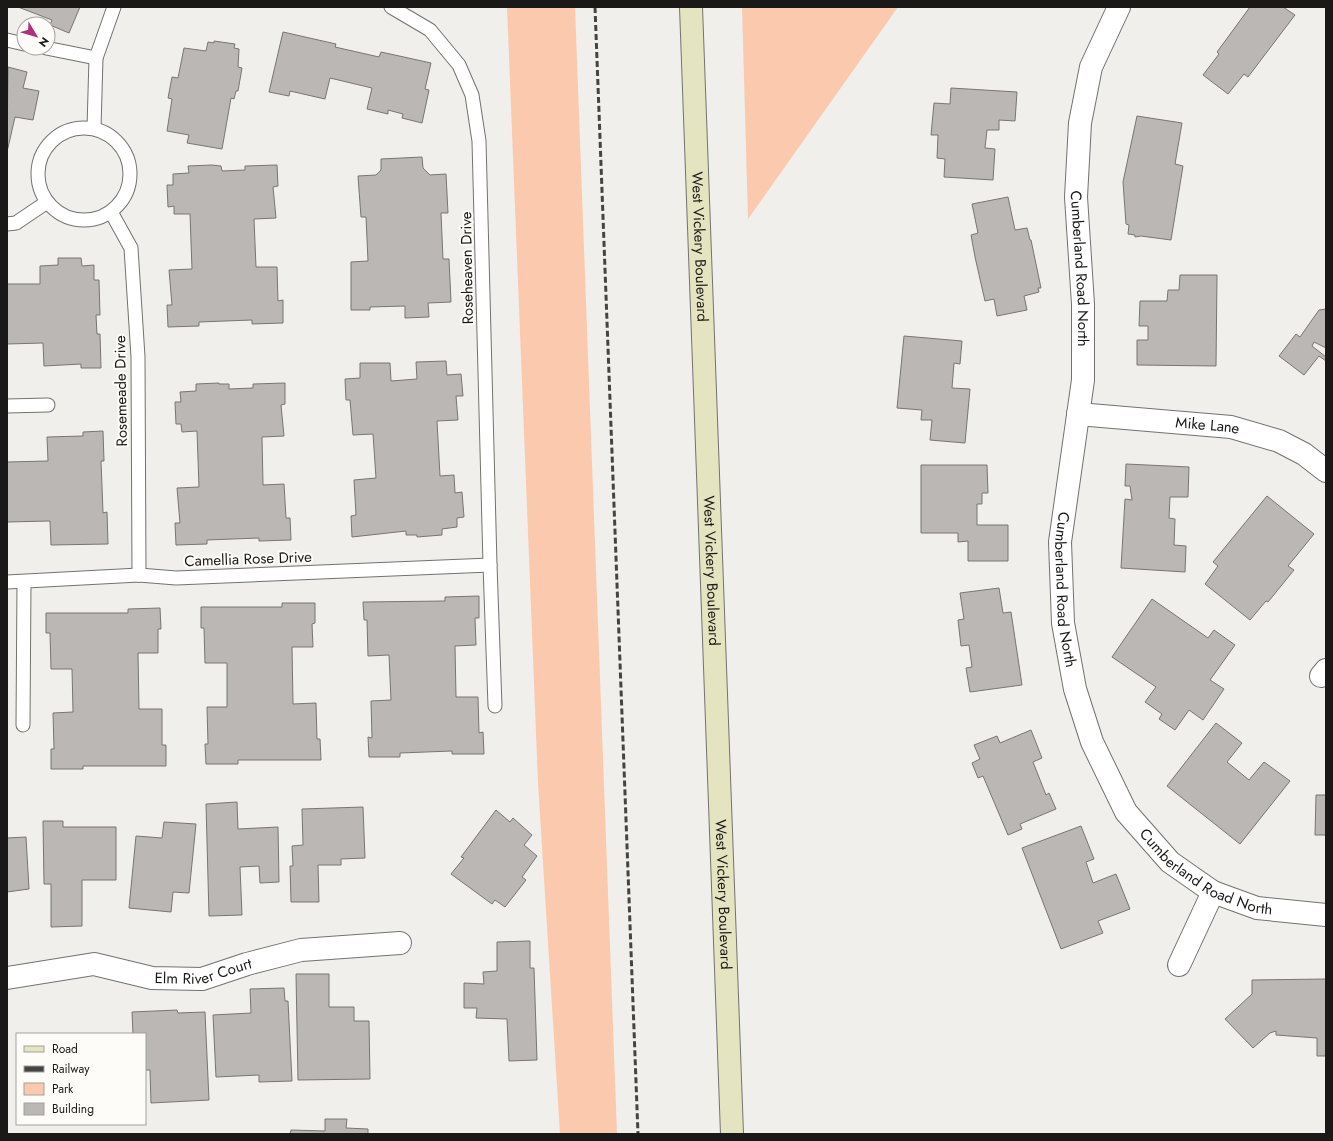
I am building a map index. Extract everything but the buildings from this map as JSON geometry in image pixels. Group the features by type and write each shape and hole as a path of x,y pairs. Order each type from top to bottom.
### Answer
{"main road":[{"name":"West Vickery Boulevard","path":"691,7 732,1134"}],"street":[{"name":"Cumberland Road North","path":"1119,7 1091,67 1080,124 1076,197 1083,304 1083,380 1060,542 1063,623 1075,689 1092,742 1126,812 1170,862 1213,892 1257,908 1326,915"},
{"name":"Mike Lane","path":"1078,414 1231,427 1279,440 1304,454 1326,471"},
{"path":"1179,966 1213,892"},
{"name":"Elm River Court","path":"7,978 94,964 152,978 202,979 247,964 301,950 400,943"}],"lane":[{"path":"94,128 96,58 114,7"},
{"name":"Roseheaven Drive","path":"391,7 430,30 459,65 472,95 480,141 490,565 495,706"},
{"path":"56,50 96,58"},
{"path":"94,128 113,137 122,146 129,160 131,172 129,188 123,200 111,212 101,218 85,221 75,220 60,214 47,202 39,187 38,171 45,148 57,136 72,129 94,128"},
{"path":"7,224 16,223 47,202"},
{"name":"Rosemeade Drive","path":"111,212 131,248 138,356 139,575"},
{"path":"7,406 48,405"},
{"name":"Camellia Rose Drive","path":"7,582 139,575 176,578 490,565"},
{"path":"23,725 24,582"}],"green space":[{"path":"507,7 575,7 617,1134 560,1134 538,783"},
{"path":"742,7 898,7 748,219"}],"railway":[{"path":"595,7 638,1134"}]}
